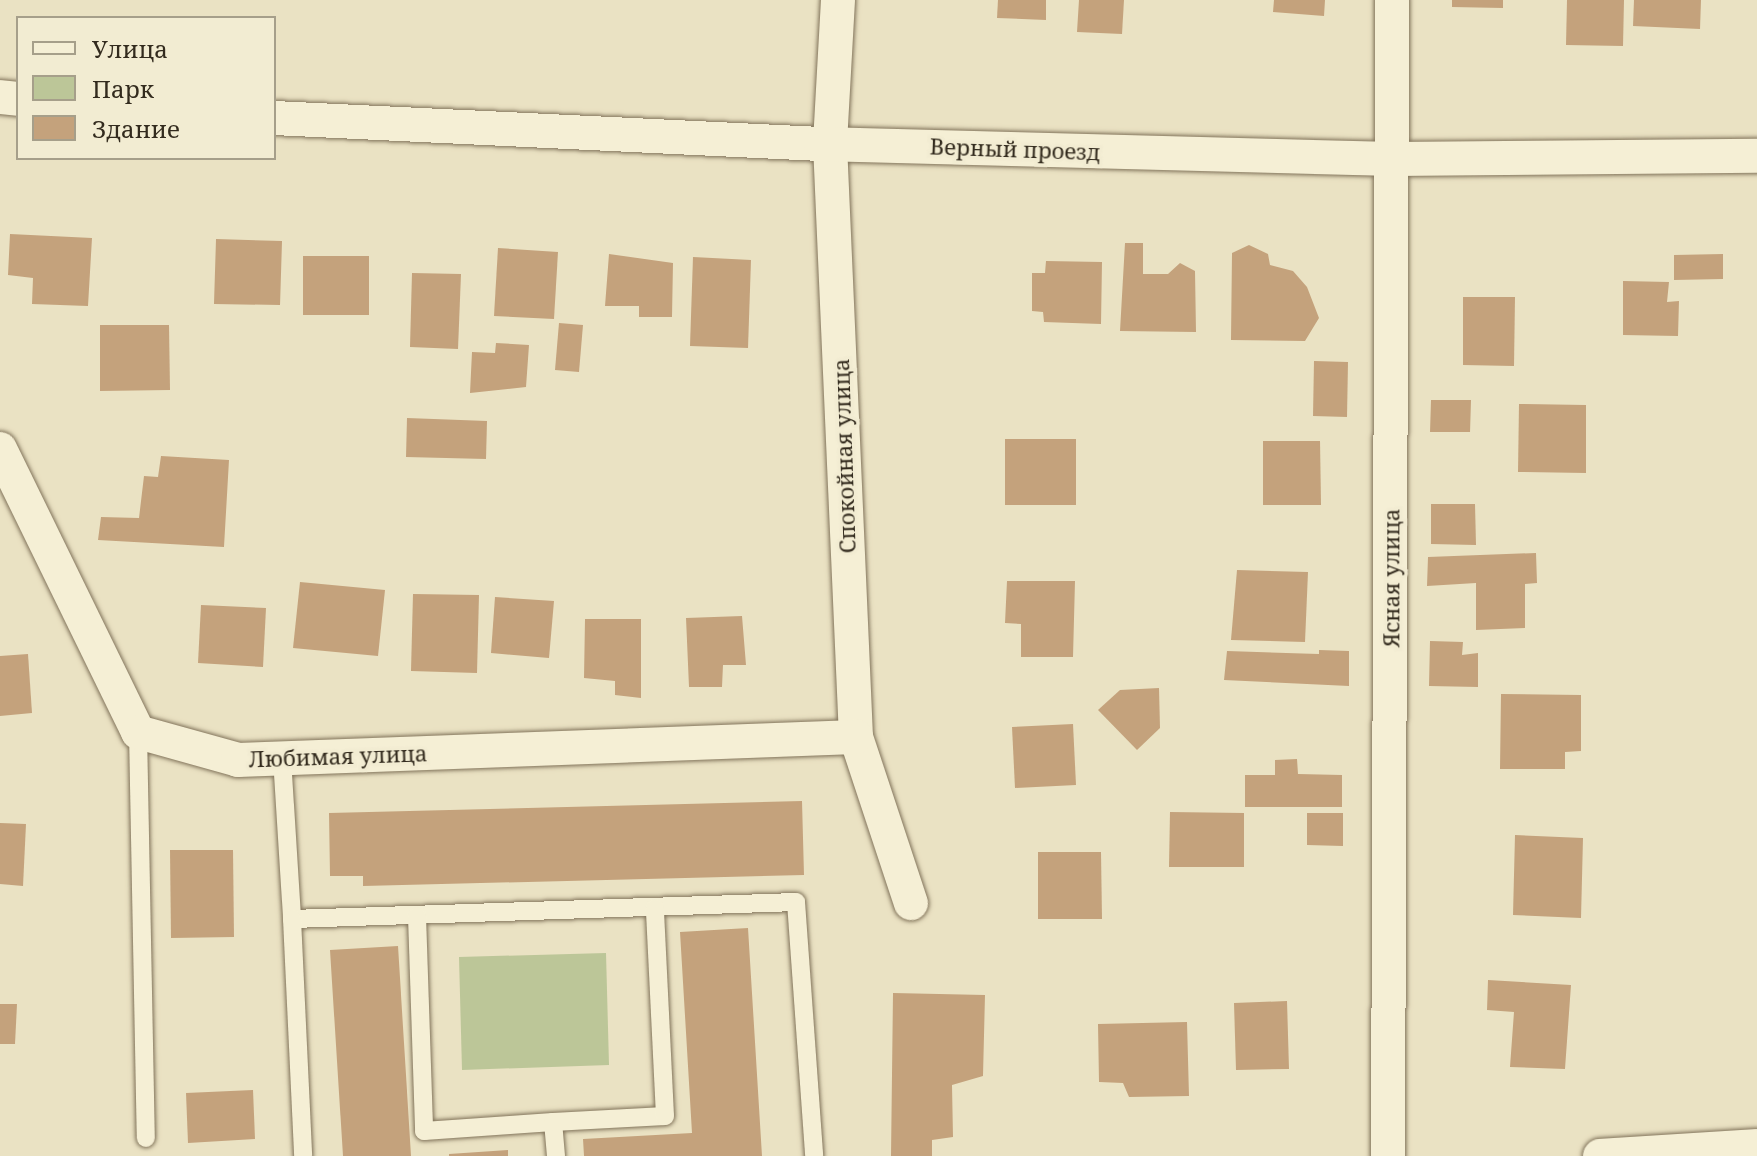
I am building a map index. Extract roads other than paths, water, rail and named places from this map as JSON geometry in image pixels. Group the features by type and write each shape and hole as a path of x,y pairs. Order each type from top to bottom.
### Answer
{"street":[{"name":"Спокойная улица","path":"838,0 830,144 856,737 911,903"},
{"name":"Ясная улица","path":"1388,1156 1394,159 1392,0"},
{"name":"Верный проезд","path":"276,118 830,144 1394,159 1757,156"},
{"path":"1,459 138,732"},
{"name":"Любимая улица","path":"138,732 238,760 856,737"},
{"path":"1600,1156 1757,1146"}],"lane":[{"path":"138,732 146,1138"},
{"path":"282,758 303,1156"},
{"path":"292,919 796,902 814,1156"},
{"path":"417,916 424,1131 665,1116 655,908"},
{"path":"553,1122 556,1156"}]}
